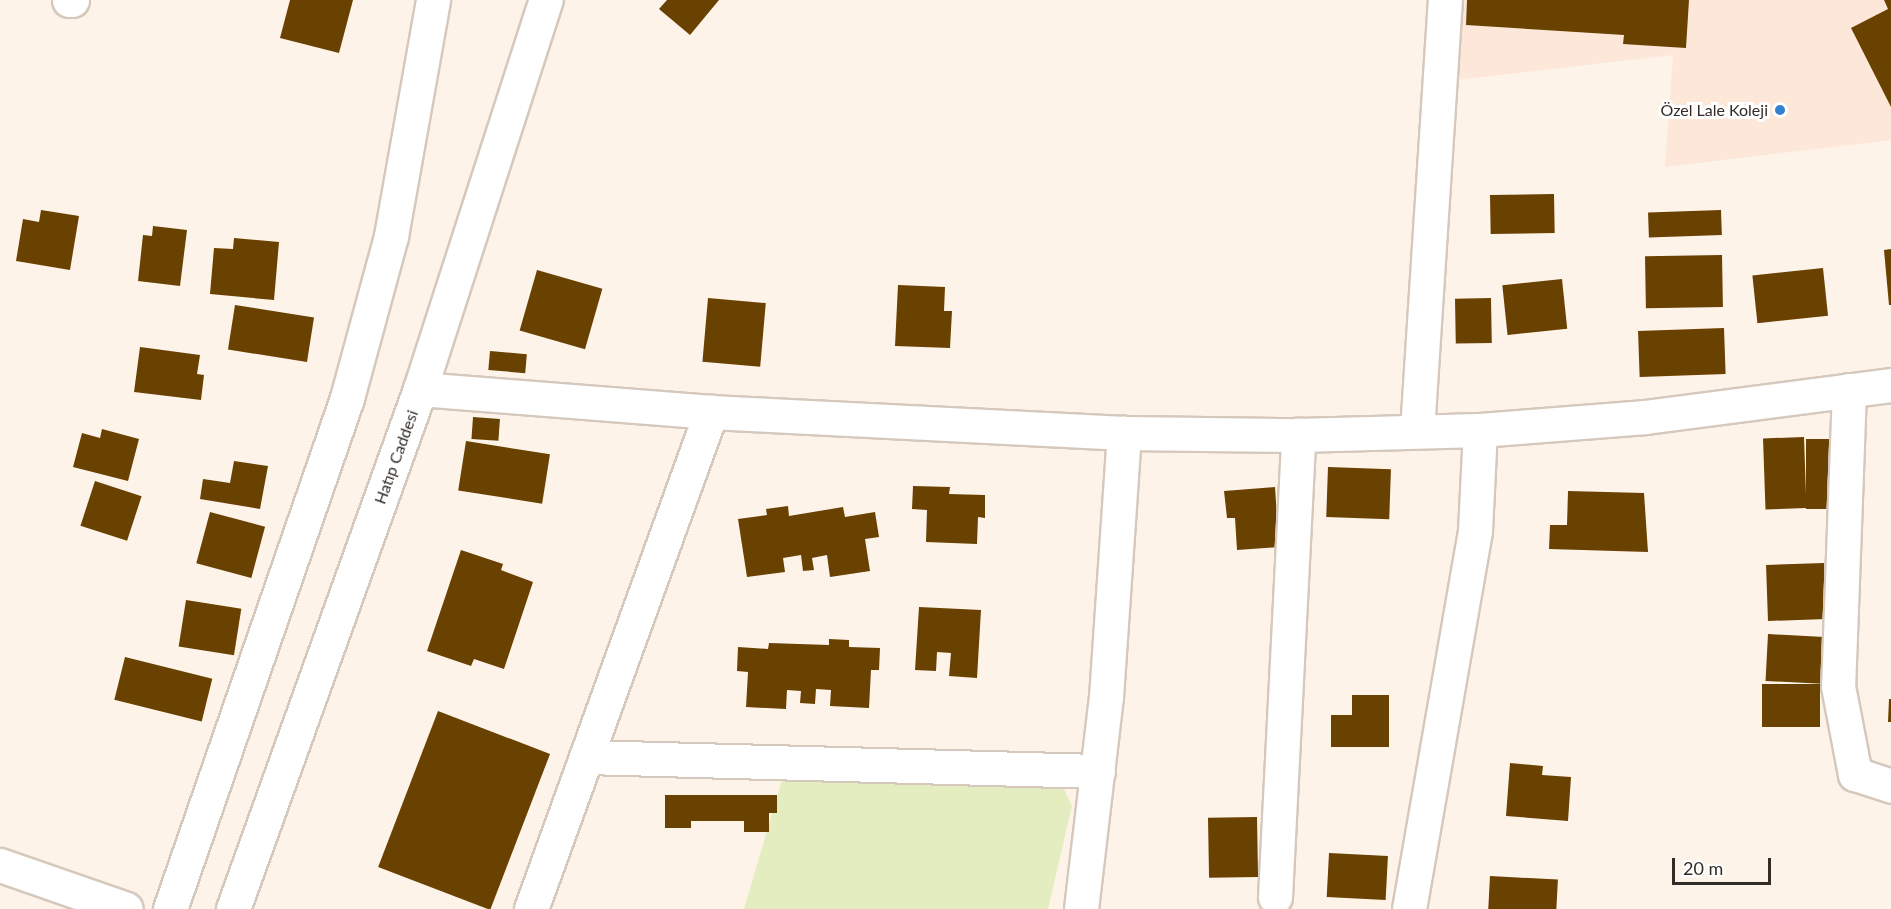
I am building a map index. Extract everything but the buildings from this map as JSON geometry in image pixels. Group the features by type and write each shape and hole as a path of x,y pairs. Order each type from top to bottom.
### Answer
{"street":[{"path":"536,36 537,0"},
{"name":"Hatıp Caddesi","path":"233,909 420,389 546,0"},
{"path":"1417,431 1445,0"},
{"path":"170,909 347,398 392,236 433,2"},
{"path":"420,389 711,411 1125,432 1298,435 1480,430 1645,417 1891,385"},
{"path":"1849,390 1838,686 1855,774 1891,786"},
{"path":"531,909 711,411"},
{"path":"1409,909 1474,531 1480,430"},
{"path":"1081,909 1098,771 1125,432"},
{"path":"1275,897 1298,435"},
{"path":"586,757 1098,771"},
{"path":"0,865 126,909"}],"shaded area":[{"name":"Özel Lale Koleji","path":"1460,0 1891,0 1891,140 1665,167 1673,55 1456,80"}],"green space":[{"path":"782,780 1062,785 1072,806 1048,909 744,909"}],"place":[{"name":"Özel Lale Koleji","path":"1780,110"}]}
